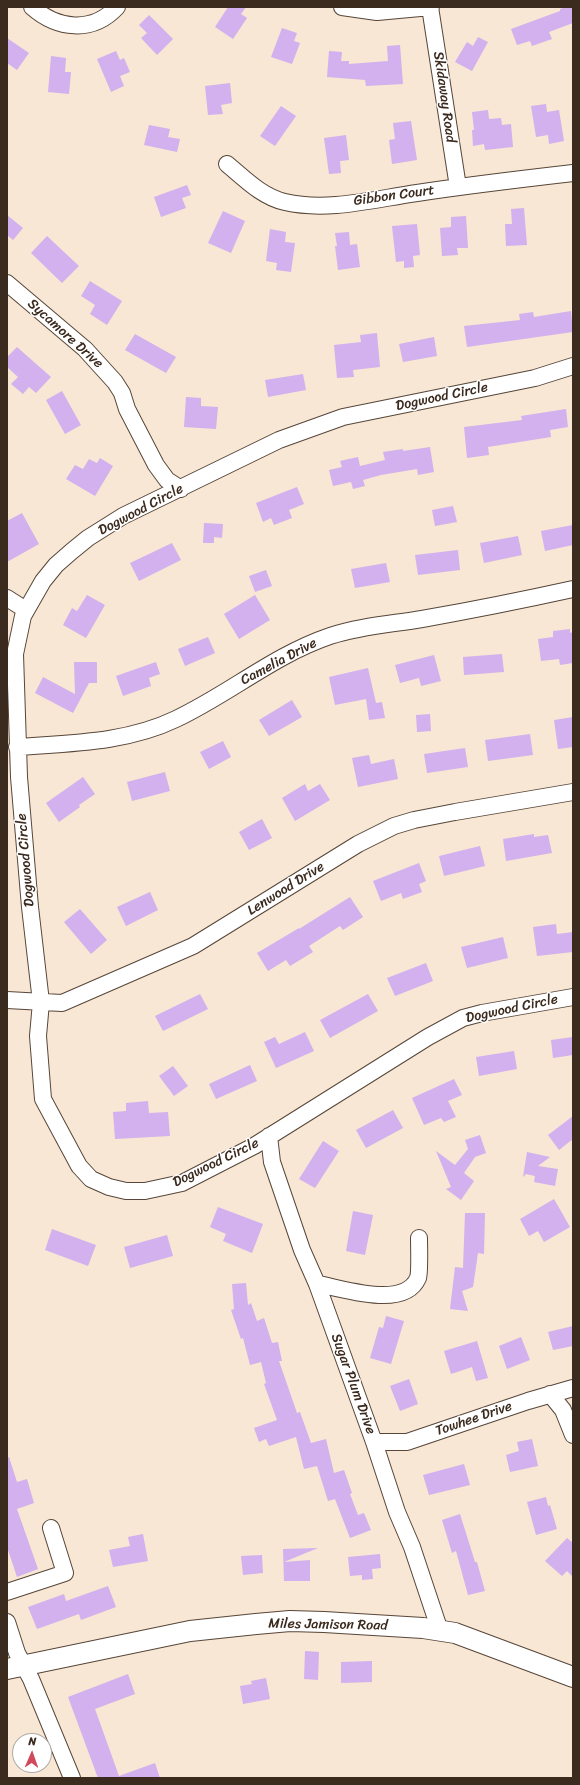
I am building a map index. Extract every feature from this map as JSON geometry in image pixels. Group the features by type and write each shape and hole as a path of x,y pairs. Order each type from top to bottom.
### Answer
{"main road":[{"name":"Miles Jamison Road","path":"15,1667 183,1633 249,1624 290,1621 423,1628 456,1633 573,1677"}],"street":[{"path":"32,7 51,21 78,26 103,18 117,7"},
{"path":"342,7 377,12 430,7"},
{"name":"Skidaway Road","path":"430,7 458,187"},
{"name":"Gibbon Court","path":"227,164 263,193 284,202 311,205 355,203 458,187 573,173"},
{"name":"Sycamore Drive","path":"7,283 85,349 115,382 156,465 167,480 181,489"},
{"name":"Dogwood Circle","path":"573,366 535,378 343,417 279,440 123,516 88,538 56,566 43,581 26,610 20,628 15,654 17,748 30,907 41,1002 38,1036 43,1098 79,1166 91,1179 110,1187 126,1191 145,1191 182,1183 254,1146 428,1037 463,1018 482,1013 573,997"},
{"name":"Camelia Drive","path":"17,748 107,741 142,733 175,720 268,664 298,649 344,632 480,608 573,588"},
{"path":"7,598 26,610"},
{"name":"Lenwood Drive","path":"7,1000 62,1003 193,946 358,844 394,826 455,812 573,792"},
{"name":"Sugar Plum Drive","path":"269,1136 272,1162 282,1194 293,1219 302,1250 317,1284 440,1631"},
{"path":"317,1284 371,1294 398,1295 412,1285 418,1278 419,1238"},
{"name":"Towhee Drive","path":"374,1442 407,1442 476,1417 573,1388"},
{"path":"550,1394 563,1410 573,1434"},
{"path":"7,1592 65,1572 50,1528"},
{"path":"7,1622 15,1648 15,1667 31,1679 72,1778"}],"building":[{"path":"228,7 246,7 241,14 247,18 233,39 215,27"},
{"path":"573,7 573,23 549,32 552,39 532,46 530,41 517,45 511,29 560,11 560,9"},
{"path":"149,15 173,39 157,55 141,38 147,33 139,25"},
{"path":"282,28 297,33 294,41 300,43 292,64 271,57"},
{"path":"478,37 488,42 472,71 455,62 467,42 473,46"},
{"path":"7,38 29,53 17,70 7,63"},
{"path":"400,45 403,84 366,86 365,80 327,77 329,51 342,52 341,61 349,61 349,64 388,61 387,46"},
{"path":"116,51 120,60 124,58 130,72 120,76 124,86 111,92 97,59"},
{"path":"51,56 66,58 65,72 71,72 69,94 48,92"},
{"path":"230,83 232,103 221,105 223,114 208,115 205,86"},
{"path":"546,104 547,112 559,110 564,141 549,144 548,135 536,137 531,106"},
{"path":"281,106 296,116 275,146 260,136"},
{"path":"488,110 489,119 501,118 502,125 511,124 513,147 485,150 484,144 473,146 472,130 474,130 472,112"},
{"path":"411,121 417,160 392,164 389,140 395,139 393,123"},
{"path":"149,125 170,129 168,137 180,139 177,152 144,145"},
{"path":"346,135 349,160 340,161 341,173 329,174 324,138"},
{"path":"187,185 191,195 182,198 186,208 161,217 154,197"},
{"path":"524,208 527,245 506,246 505,224 512,224 511,209"},
{"path":"223,211 245,221 231,253 208,243"},
{"path":"7,215 23,228 13,240 7,235"},
{"path":"466,216 468,248 457,248 458,255 442,256 440,228 451,227 451,217"},
{"path":"417,224 420,255 413,256 414,267 404,268 404,261 396,262 392,226"},
{"path":"270,229 286,232 285,242 295,243 291,272 276,270 277,263 266,261"},
{"path":"349,232 350,245 357,244 360,267 338,270 335,233"},
{"path":"47,236 79,266 62,283 31,253"},
{"path":"90,281 122,301 107,325 90,314 95,305 81,296"},
{"path":"571,311 573,332 467,347 464,326 520,320 519,314 533,312 534,317"},
{"path":"377,333 380,367 353,370 354,377 337,378 334,345 361,342 360,335"},
{"path":"135,334 176,357 166,373 125,350"},
{"path":"434,337 437,356 403,362 399,344"},
{"path":"17,347 51,377 36,393 29,387 23,394 11,384 18,377 7,367 7,357"},
{"path":"303,374 306,390 268,397 265,380"},
{"path":"62,391 81,425 65,434 46,400"},
{"path":"186,397 201,398 201,406 218,407 216,429 184,427"},
{"path":"566,409 568,427 550,430 551,437 488,447 489,455 467,458 464,427 522,420 521,416"},
{"path":"430,447 434,472 418,475 417,469 381,475 363,480 365,486 353,489 351,482 333,486 329,470 342,467 340,461 358,457 360,466 385,460 383,452"},
{"path":"100,458 113,466 95,496 66,479 75,465 83,469 89,459 97,463"},
{"path":"297,487 304,504 289,510 292,518 274,525 271,518 263,522 256,503"},
{"path":"453,506 457,522 435,526 432,510"},
{"path":"22,513 39,544 7,562 7,521"},
{"path":"204,523 223,524 222,538 214,537 214,543 203,543"},
{"path":"573,525 573,545 545,551 541,531"},
{"path":"518,536 522,555 484,563 480,543"},
{"path":"172,543 181,560 139,581 130,563"},
{"path":"458,550 460,570 418,575 415,555"},
{"path":"386,563 390,582 355,588 351,569"},
{"path":"266,570 272,586 255,592 249,576"},
{"path":"87,595 105,605 86,638 63,625 72,608 77,611"},
{"path":"255,595 270,620 239,639 224,614"},
{"path":"570,629 570,633 573,632 573,663 560,665 559,659 541,661 538,639 553,637 553,631"},
{"path":"208,637 215,653 185,666 178,649"},
{"path":"502,654 504,672 464,675 463,657"},
{"path":"434,655 441,681 421,686 419,678 400,683 395,665"},
{"path":"74,662 97,662 97,683 89,683 73,713 35,693 43,677 75,694"},
{"path":"156,662 160,674 149,678 151,686 123,696 116,676"},
{"path":"368,668 376,703 382,702 385,718 369,720 366,699 335,705 329,677"},
{"path":"292,700 302,717 269,736 259,720"},
{"path":"430,714 431,731 417,732 416,715"},
{"path":"573,717 573,747 558,749 554,720"},
{"path":"530,734 533,755 488,761 485,740"},
{"path":"223,741 231,757 209,769 200,752"},
{"path":"465,748 468,767 427,773 424,754"},
{"path":"369,755 371,764 394,759 398,779 358,787 352,758"},
{"path":"165,772 170,791 132,801 127,782"},
{"path":"83,777 95,794 59,822 46,803"},
{"path":"305,784 308,791 320,784 330,800 295,821 282,798"},
{"path":"262,819 272,838 249,850 239,832"},
{"path":"534,834 534,837 548,835 552,853 506,861 503,839"},
{"path":"480,846 485,866 444,876 439,856"},
{"path":"419,863 426,881 419,884 422,892 403,899 401,893 381,901 373,881"},
{"path":"150,892 158,910 126,926 117,907"},
{"path":"350,897 363,917 343,930 340,926 309,946 313,952 290,966 286,960 268,971 257,953"},
{"path":"80,909 107,940 91,954 64,922"},
{"path":"556,924 557,934 573,932 573,952 537,956 533,927"},
{"path":"503,937 508,958 467,968 461,947"},
{"path":"426,963 433,981 395,996 387,978"},
{"path":"200,994 208,1009 163,1031 155,1016"},
{"path":"368,994 378,1011 330,1038 320,1020"},
{"path":"305,1032 314,1051 276,1068 264,1042 275,1037 279,1044"},
{"path":"573,1037 573,1055 553,1058 551,1040"},
{"path":"514,1051 517,1069 479,1076 476,1057"},
{"path":"250,1065 257,1081 216,1099 209,1084"},
{"path":"173,1066 188,1086 174,1096 159,1076"},
{"path":"454,1079 462,1095 448,1101 456,1117 444,1122 441,1118 424,1125 412,1098"},
{"path":"148,1101 149,1113 168,1112 170,1136 115,1139 113,1112 126,1111 126,1103"},
{"path":"393,1110 403,1128 366,1148 356,1130"},
{"path":"573,1116 573,1139 559,1150 548,1135"},
{"path":"480,1135 486,1153 475,1157 464,1173 474,1181 461,1200 446,1189 451,1187 436,1151 455,1165 468,1149 465,1140"},
{"path":"323,1141 339,1151 315,1188 299,1179"},
{"path":"527,1152 550,1157 538,1166 558,1169 555,1186 534,1182 535,1176 526,1174 523,1177"},
{"path":"554,1199 570,1227 544,1242 538,1231 529,1236 520,1219"},
{"path":"218,1207 263,1224 252,1253 223,1241 226,1234 210,1227"},
{"path":"353,1211 373,1215 365,1255 346,1251"},
{"path":"465,1213 485,1213 484,1254 478,1253 473,1287 462,1291 468,1311 450,1309 455,1267 463,1268"},
{"path":"52,1229 96,1245 88,1266 45,1250"},
{"path":"167,1235 173,1256 130,1268 124,1247"},
{"path":"246,1283 248,1305 251,1303 257,1321 264,1318 272,1343 278,1342 282,1361 279,1361 297,1413 300,1412 311,1443 326,1439 334,1473 344,1470 352,1493 350,1494 358,1515 364,1513 371,1530 350,1538 335,1499 328,1501 317,1466 304,1469 296,1437 269,1446 266,1439 259,1442 254,1428 277,1420 264,1384 266,1383 261,1362 250,1365 243,1338 241,1339 231,1310 234,1309 232,1284"},
{"path":"386,1316 404,1321 391,1364 370,1358 379,1327 383,1328"},
{"path":"573,1326 573,1346 553,1350 548,1332"},
{"path":"521,1337 530,1360 507,1369 499,1346"},
{"path":"477,1341 488,1378 476,1381 472,1367 451,1374 444,1351"},
{"path":"409,1379 418,1404 400,1411 390,1386"},
{"path":"532,1439 538,1466 510,1472 506,1455 519,1451 517,1442"},
{"path":"9,1457 17,1482 27,1479 34,1503 17,1509 38,1569 17,1577 7,1547 7,1458"},
{"path":"464,1464 470,1485 429,1495 423,1475"},
{"path":"546,1497 557,1529 536,1535 527,1502"},
{"path":"460,1514 475,1562 477,1562 485,1591 468,1595 456,1551 452,1553 442,1520"},
{"path":"143,1534 148,1561 113,1567 109,1550 130,1546 128,1537"},
{"path":"567,1538 573,1543 573,1577 567,1571 562,1576 545,1561"},
{"path":"318,1548 284,1562 310,1560 310,1581 284,1581 283,1549"},
{"path":"380,1554 381,1568 372,1569 373,1579 362,1580 362,1575 350,1576 348,1557"},
{"path":"262,1555 263,1573 243,1575 241,1556"},
{"path":"108,1586 116,1607 81,1620 79,1614 37,1629 28,1607 64,1594 66,1601"},
{"path":"305,1651 319,1652 318,1680 304,1679"},
{"path":"372,1661 372,1682 341,1683 341,1662"},
{"path":"128,1674 135,1694 95,1709 119,1776 155,1763 160,1778 98,1778 68,1697"},
{"path":"266,1678 270,1699 243,1704 240,1686 252,1684 251,1681"}]}
